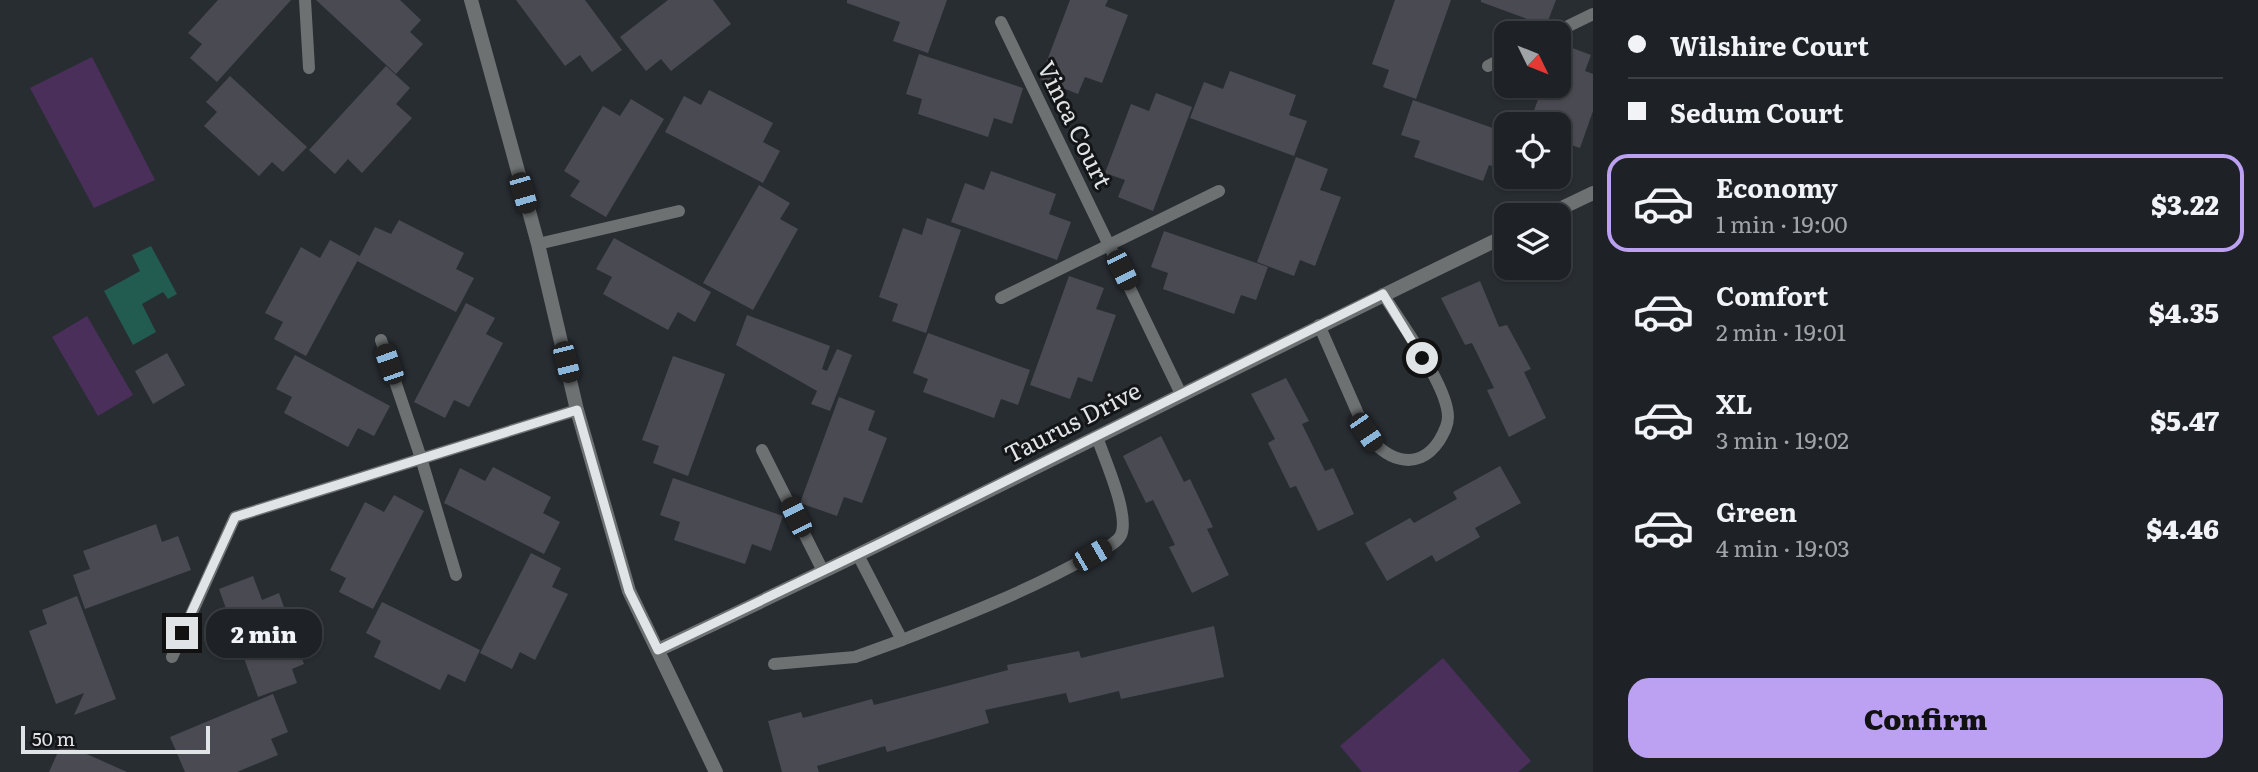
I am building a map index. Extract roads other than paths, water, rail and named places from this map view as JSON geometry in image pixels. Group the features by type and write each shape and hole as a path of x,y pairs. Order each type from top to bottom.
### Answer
{"street":[{"path":"471,0 538,244 577,410 629,591 716,772"},
{"path":"1571,204 1593,193"},
{"name":"Taurus Drive","path":"658,650 858,555 1494,240"}],"lane":[{"path":"305,0 309,68"},
{"path":"1572,24 1593,14"},
{"name":"Vinca Court","path":"1000,22 1181,394"},
{"path":"1488,66 1494,63"},
{"path":"1001,298 1219,191"},
{"path":"538,244 679,211"},
{"path":"1319,325 1366,432 1375,446 1397,459 1421,458 1435,447 1444,433 1448,417 1445,401 1436,381 1383,294"},
{"path":"382,341 456,575"},
{"path":"172,657 235,517 577,410"},
{"path":"774,664 855,657 966,615 1059,574 1114,542 1121,535 1123,514 1097,437"},
{"path":"762,450 823,571"},
{"path":"858,555 902,639"}]}
